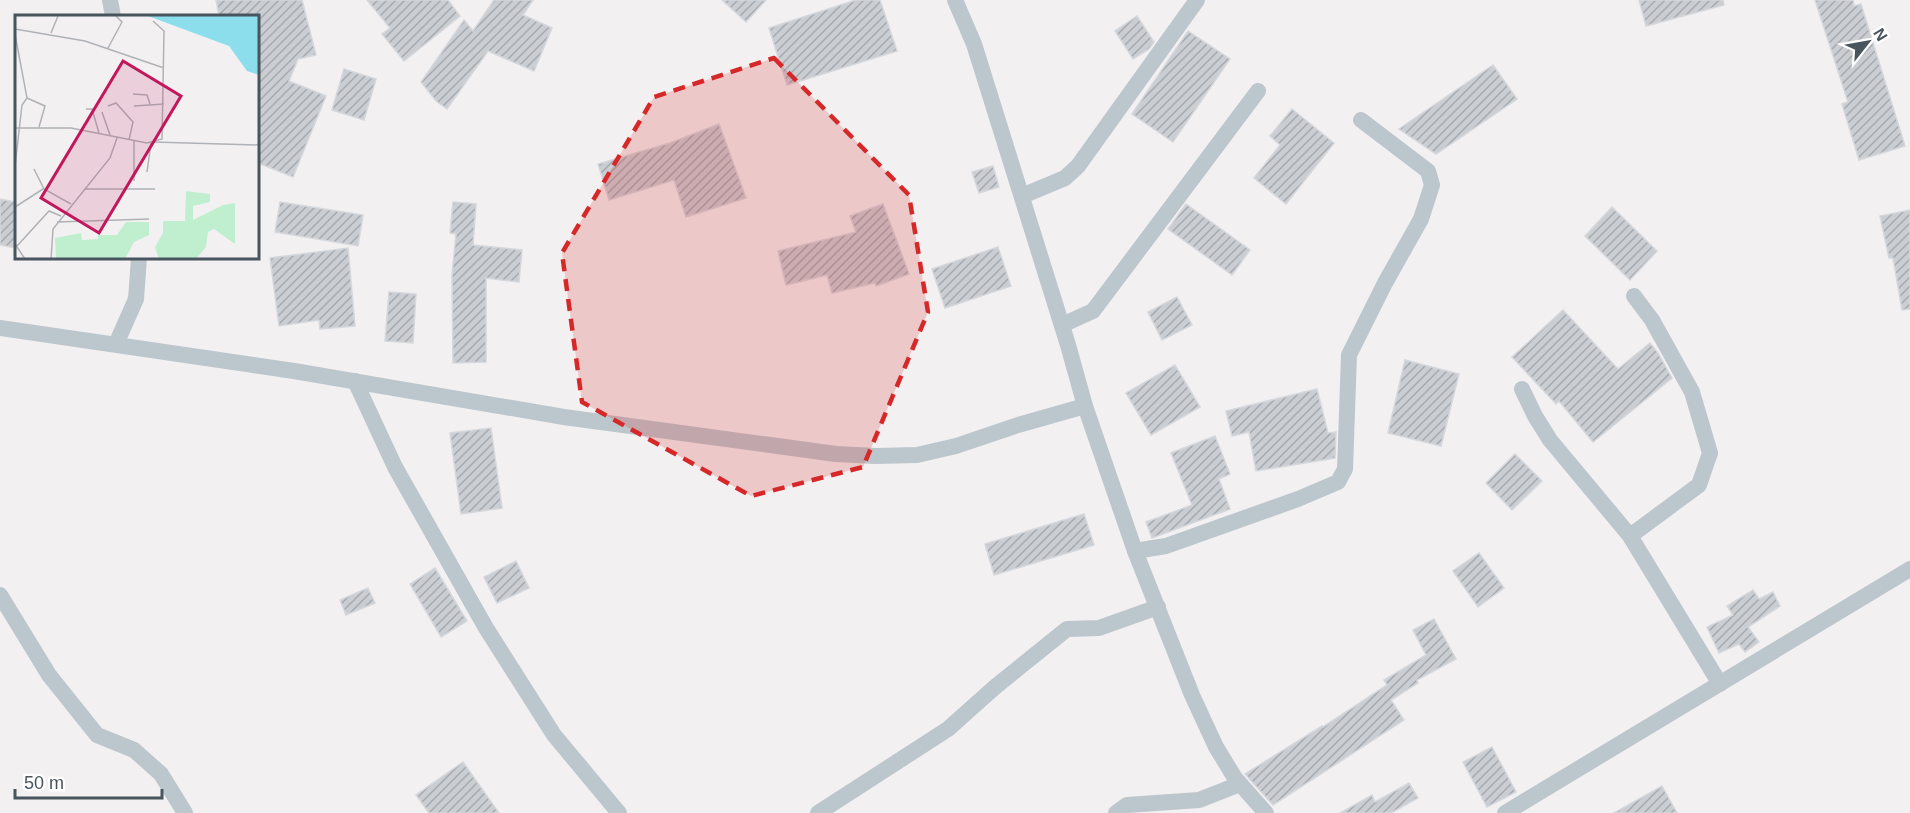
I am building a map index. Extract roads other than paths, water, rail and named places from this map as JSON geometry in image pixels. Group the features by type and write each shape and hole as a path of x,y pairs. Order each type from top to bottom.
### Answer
{"street":[{"path":"110,0 113,15"},
{"path":"955,0 974,44 1085,406 1135,551 1192,695 1216,747 1240,783 1266,813"},
{"path":"1022,196 1065,178 1078,166 1197,0"},
{"path":"1062,325 1093,311 1258,91"},
{"path":"1135,551 1166,546 1298,499 1338,482 1345,469 1349,355 1385,283 1421,219 1432,185 1428,171 1361,120"},
{"path":"116,344 136,299 139,260"},
{"path":"1630,536 1699,485 1710,453 1692,392 1652,320 1634,296"},
{"path":"0,328 355,381 564,417 836,454 917,455 956,446 1085,406"},
{"path":"355,381 395,466 486,628 554,735 619,813"},
{"path":"1522,389 1534,416 1550,440 1630,536 1720,684"},
{"path":"1504,813 1910,570"},
{"path":"0,595 49,675 97,735 134,750 161,774 185,813"},
{"path":"818,813 948,729 995,687 1067,629 1099,628 1158,607"},
{"path":"1116,813 1127,806 1198,800 1240,783"}]}
